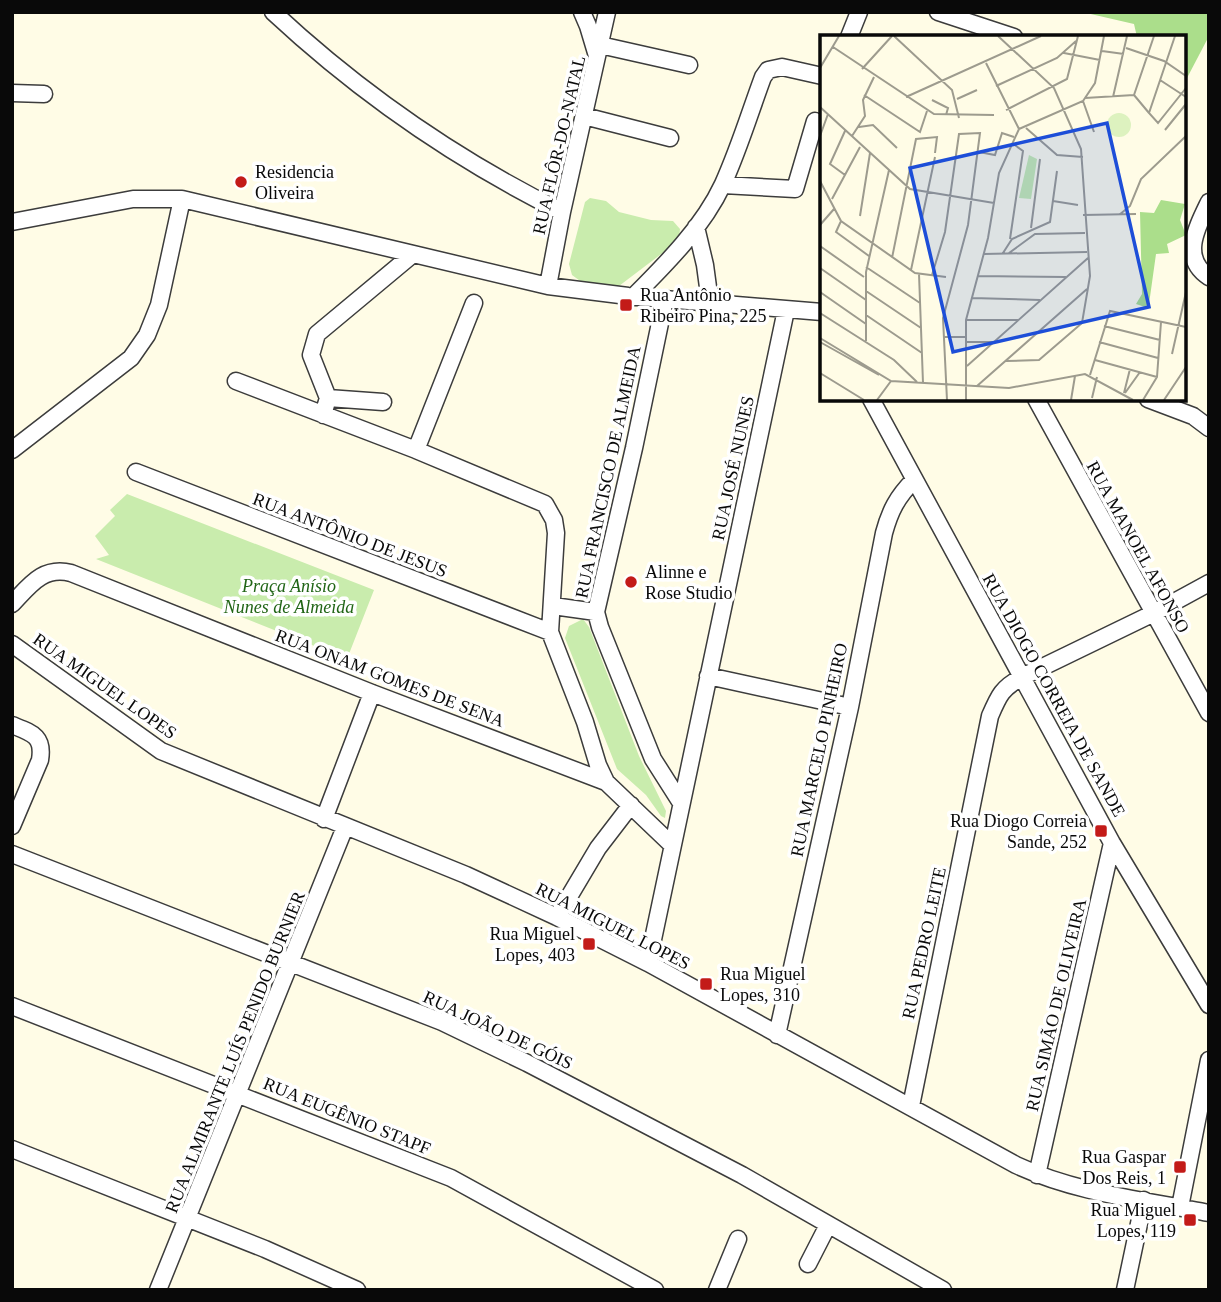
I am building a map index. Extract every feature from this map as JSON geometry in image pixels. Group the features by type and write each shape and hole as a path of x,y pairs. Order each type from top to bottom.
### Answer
{"street":[{"path":"273,12 349,78 455,153 507,185 562,212"},
{"path":"582,12 599,52 689,65"},
{"name":"RUA FLÔR-DO-NATAL","path":"548,286 607,12"},
{"path":"850,35 859,12"},
{"path":"938,12 1008,35"},
{"path":"633,297 662,268 702,219 723,185 763,77 768,70 782,67 820,76"},
{"path":"12,93 44,94"},
{"path":"584,116 670,138"},
{"path":"723,185 795,189 815,121"},
{"path":"12,222 133,200 182,200 548,286 633,297 820,313"},
{"path":"12,450 131,358 147,335 159,305 182,200"},
{"path":"1209,202 1196,229 1192,256 1197,266 1209,277"},
{"path":"695,226 705,265 710,302"},
{"path":"323,415 328,398 311,355 317,334 413,254"},
{"name":"RUA FRANCISCO DE ALMEIDA","path":"665,299 596,612 653,759 681,803"},
{"path":"416,450 474,303"},
{"name":"RUA JOSÉ NUNES","path":"648,964 786,310"},
{"path":"236,381 416,450 545,504 554,520 555,533 550,632 606,782 672,845"},
{"path":"328,398 383,402"},
{"name":"RUA DIOGO CORREIA DE SANDE","path":"872,401 1112,843 1209,1005"},
{"name":"RUA MANOEL AFONSO","path":"1037,401 1209,713"},
{"path":"1153,401 1193,416 1209,428"},
{"name":"RUA ANTÔNIO DE JESUS","path":"136,472 550,632"},
{"name":"RUA MARCELO PINHEIRO","path":"777,1035 850,707 884,533 899,495 914,480"},
{"name":"RUA ONAM GOMES DE SENA","path":"12,604 51,570 71,573 372,693 606,782"},
{"name":"RUA PEDRO LEITE","path":"911,1107 990,716 998,696 1006,686 1022,677 1154,613 1209,583"},
{"name":"RUA FRANCISCO DE ALMEIDA","path":"553,606 596,612"},
{"name":"RUA MIGUEL LOPES","path":"12,644 161,751 466,875 557,916 1037,1175 1074,1186 1209,1213"},
{"path":"708,676 850,707"},
{"path":"324,818 372,693"},
{"path":"12,725 37,738 42,748 40,760 12,826"},
{"path":"557,916 598,848 631,805"},
{"name":"RUA ALMIRANTE LUÍS PENIDO BURNIER","path":"158,1290 345,827"},
{"name":"RUA SIMÃO DE OLIVEIRA","path":"1037,1175 1112,843"},
{"name":"RUA JOÃO DE GÓIS","path":"12,854 442,1022 742,1175 943,1290"},
{"name":"RUA EUGÊNIO STAPF","path":"12,1006 451,1178 655,1290"},
{"path":"1180,1207 1208,1065"},
{"path":"12,1149 265,1249 357,1290"},
{"path":"1125,1290 1144,1200"},
{"path":"808,1264 828,1225"},
{"path":"717,1290 738,1239"}],"green space":[{"path":"1082,12 1209,12 1209,36 1187,78 1186,35 1137,35 1134,24"},
{"path":"590,198 606,201 619,212 651,220 673,221 680,229 679,238 619,286 591,289 572,275 569,264 585,202"},
{"name":"Praça Anísio Nunes de Almeida","path":"127,494 374,590 347,659 96,559 109,555 95,536 115,516 110,510"},
{"path":"583,619 589,627 639,756 666,811 665,818 646,795 617,769 565,638 569,626"}],"place":[{"name":"Residencia Oliveira","path":"241,182"},
{"name":"Rua Antônio Ribeiro Pina, 225","path":"626,305"},
{"name":"Alinne e Rose Studio","path":"631,582"},
{"name":"Rua Diogo Correia Sande, 252","path":"1101,831"},
{"name":"Rua Miguel Lopes, 403","path":"589,944"},
{"name":"Rua Miguel Lopes, 310","path":"706,984"},
{"name":"Rua Gaspar Dos Reis, 1","path":"1180,1167"},
{"name":"Rua Miguel Lopes, 119","path":"1190,1220"}]}
